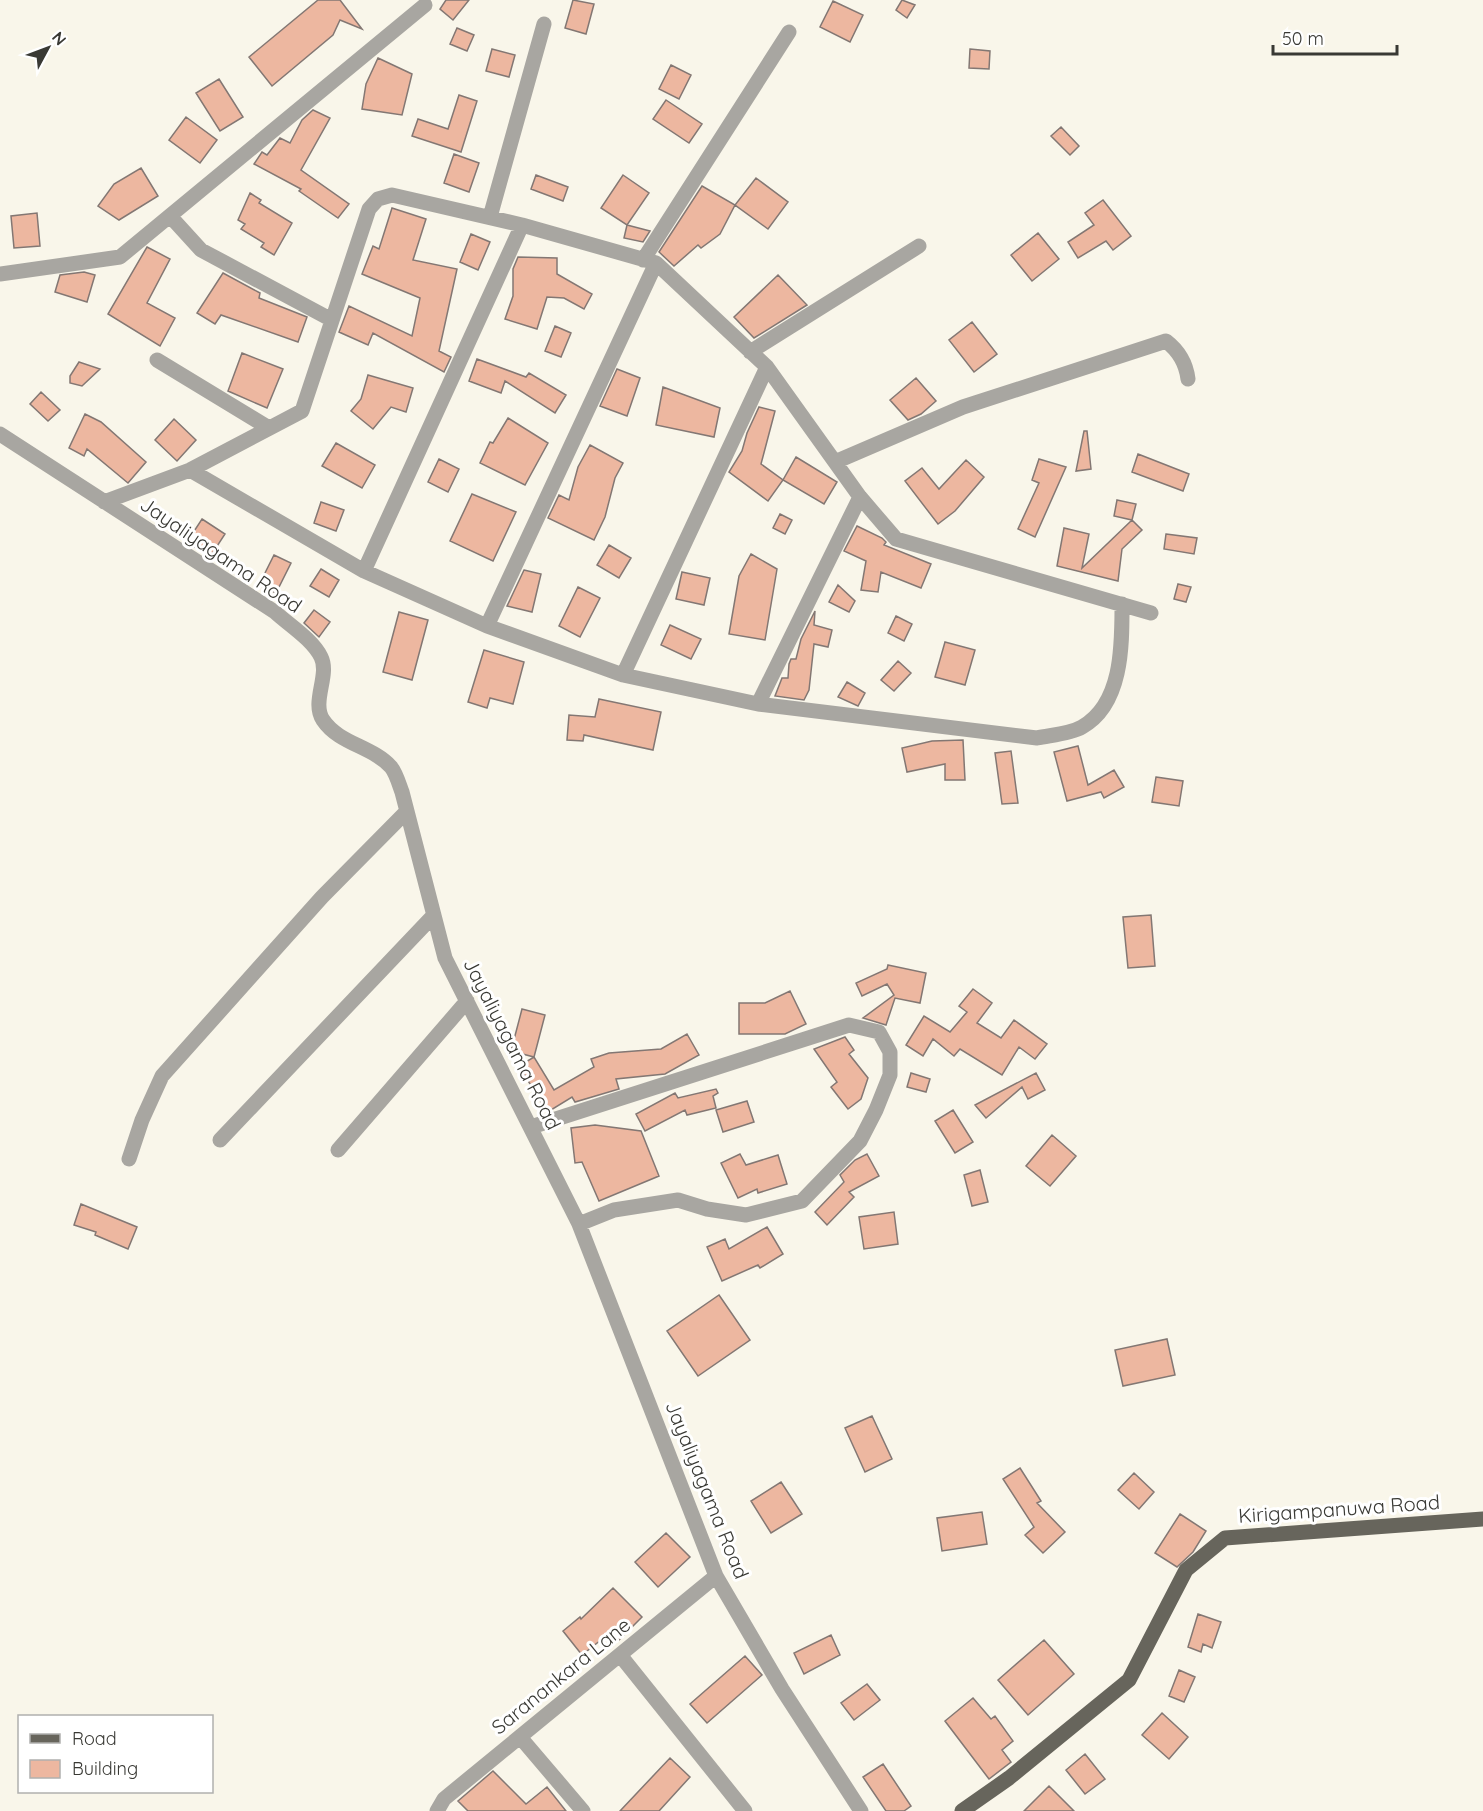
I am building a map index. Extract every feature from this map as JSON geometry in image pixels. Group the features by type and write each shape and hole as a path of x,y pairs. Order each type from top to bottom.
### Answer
{"main road":[{"name":"Kirigampanuwa Road","path":"963,1811 1009,1778 1129,1680 1186,1570 1225,1538 1483,1519"}],"street":[{"path":"0,274 120,257 425,5"},
{"path":"490,217 544,24"},
{"path":"487,626 650,261 789,32"},
{"path":"104,502 190,470 302,411 369,209 378,199 392,195 522,225 650,261 767,367 860,497 896,539 1151,614"},
{"path":"170,216 201,250 332,320"},
{"path":"364,571 522,225"},
{"path":"750,352 919,246"},
{"path":"835,462 963,407 1166,341 1176,349 1187,367 1188,379"},
{"path":"157,360 269,428"},
{"path":"623,675 767,367"},
{"name":"Jayaliyagama Road","path":"0,434 24,447 104,502 275,612 314,646 322,658 319,706 322,719 335,733 374,754 392,768 407,812 445,958 579,1224 716,1576 782,1689 861,1811"},
{"path":"190,470 364,571 487,626 623,675 758,704 1037,738 1081,728 1094,718 1111,694 1122,649 1122,604"},
{"path":"758,704 860,497"},
{"path":"129,1159 142,1120 162,1076 314,905 407,812"},
{"path":"220,1140 434,915"},
{"path":"338,1150 414,1066 467,1001"},
{"path":"531,1127 849,1025 879,1032 890,1052 890,1075 860,1141 802,1201 746,1215 707,1209 678,1200 614,1210 579,1224"},
{"name":"Saranankara Lane","path":"437,1811 444,1799 716,1576"},
{"path":"620,1655 745,1811"},
{"path":"520,1737 583,1811"}],"building":[{"path":"318,0 340,0 362,29 340,20 333,35 272,86 249,57"},
{"path":"446,0 469,0 453,20 440,9"},
{"path":"573,0 594,4 586,34 565,28"},
{"path":"902,0 915,5 907,18 896,10"},
{"path":"833,1 863,15 850,42 820,27"},
{"path":"457,28 474,35 467,51 450,44"},
{"path":"492,49 515,55 509,77 486,71"},
{"path":"970,49 990,51 989,69 969,68"},
{"path":"378,58 412,74 402,115 362,109 366,84"},
{"path":"671,65 691,75 679,99 659,89"},
{"path":"219,79 243,117 220,131 196,93"},
{"path":"459,95 477,101 461,152 412,136 418,119 448,129"},
{"path":"666,100 702,124 689,143 653,119"},
{"path":"313,110 330,118 301,170 349,204 338,218 299,191 301,189 254,164 262,152 267,155 280,138 290,143 302,120"},
{"path":"186,117 217,140 200,163 169,140"},
{"path":"1061,127 1079,146 1070,155 1051,136"},
{"path":"454,154 479,163 469,192 444,183"},
{"path":"141,168 158,196 119,220 98,206 114,184"},
{"path":"536,175 568,187 563,201 531,189"},
{"path":"623,175 649,193 627,225 601,208"},
{"path":"756,178 788,202 768,229 735,205"},
{"path":"702,186 735,205 720,234 701,248 698,245 674,266 659,252"},
{"path":"250,193 261,200 259,203 292,223 274,255 261,247 264,243 241,229 245,224 238,220"},
{"path":"1103,200 1131,236 1113,250 1106,241 1078,258 1068,242 1094,225 1085,213"},
{"path":"392,208 426,219 413,260 457,269 439,351 451,357 444,372 373,333 368,345 339,332 349,306 412,336 420,298 362,274 373,246 379,249"},
{"path":"37,213 40,246 14,248 11,216"},
{"path":"627,225 650,231 643,242 624,238"},
{"path":"1038,233 1059,259 1032,281 1011,255"},
{"path":"471,234 490,242 478,270 460,262"},
{"path":"147,247 170,259 147,303 175,318 160,346 108,314"},
{"path":"518,257 557,258 557,274 592,294 584,309 564,298 547,297 537,329 505,319 513,296 513,269"},
{"path":"84,272 95,275 87,302 55,292 60,275"},
{"path":"223,273 260,293 259,298 307,317 298,342 221,315 215,324 197,313"},
{"path":"778,275 807,305 754,338 734,317"},
{"path":"972,322 997,354 974,372 949,340"},
{"path":"555,326 571,333 561,357 545,351"},
{"path":"242,353 283,369 267,408 228,391"},
{"path":"477,359 526,377 529,373 566,395 555,413 505,381 501,393 469,381"},
{"path":"79,362 100,369 82,386 70,383 70,376"},
{"path":"617,369 640,378 627,416 600,406"},
{"path":"368,375 413,388 406,412 391,407 373,429 351,411 361,399"},
{"path":"916,378 936,401 921,414 908,420 890,400"},
{"path":"663,387 720,408 714,437 656,425"},
{"path":"41,392 60,410 48,421 30,404"},
{"path":"759,407 775,411 761,464 783,480 768,501 729,472 742,451 747,433"},
{"path":"85,414 101,422 146,462 128,483 87,449 84,456 69,448"},
{"path":"508,418 548,443 525,485 480,463 490,442 493,443"},
{"path":"174,419 196,440 177,461 155,440"},
{"path":"1084,431 1087,431 1091,469 1076,471"},
{"path":"336,443 375,465 362,488 322,466"},
{"path":"590,445 623,463 615,478 605,517 594,540 548,518 559,495 569,500 578,467"},
{"path":"1138,454 1189,474 1183,491 1132,472"},
{"path":"796,457 837,482 824,504 783,480"},
{"path":"439,459 459,469 448,492 428,482"},
{"path":"1039,459 1066,467 1035,537 1018,529 1039,483 1032,480"},
{"path":"966,460 984,477 955,511 938,524 905,481 922,468 939,489"},
{"path":"472,494 516,512 493,561 450,541"},
{"path":"1117,500 1136,504 1132,520 1114,516"},
{"path":"321,502 344,510 336,531 314,523"},
{"path":"780,514 792,520 785,534 773,528"},
{"path":"202,519 225,534 210,557 187,542"},
{"path":"1132,520 1142,530 1122,549 1118,581 1057,566 1064,528 1089,534 1082,568"},
{"path":"857,526 882,538 886,542 884,545 931,564 921,588 881,572 878,592 861,590 866,561 844,551"},
{"path":"1166,534 1197,538 1194,554 1164,549"},
{"path":"609,545 631,558 619,578 597,565"},
{"path":"751,554 777,569 765,640 729,634 739,576"},
{"path":"274,555 291,563 276,593 259,585"},
{"path":"321,569 339,580 329,597 310,586"},
{"path":"524,570 541,574 532,612 507,606"},
{"path":"682,572 710,578 704,605 676,599"},
{"path":"1178,584 1191,587 1186,602 1174,599"},
{"path":"838,585 855,601 849,612 829,602"},
{"path":"578,587 600,598 580,637 559,626"},
{"path":"314,610 330,622 319,637 304,623"},
{"path":"815,611 814,625 832,630 828,647 814,644 809,690 804,700 775,696 782,678 788,678 791,659 796,659 801,639"},
{"path":"399,612 428,620 412,680 383,672"},
{"path":"896,616 912,624 904,641 888,633"},
{"path":"670,625 701,639 691,659 661,645"},
{"path":"945,642 975,650 965,685 935,677"},
{"path":"484,650 524,662 513,704 490,698 487,708 468,702"},
{"path":"898,661 911,673 894,691 881,680"},
{"path":"847,682 865,693 858,706 838,697"},
{"path":"599,699 661,712 653,750 584,735 583,741 567,740 569,715 595,717"},
{"path":"963,740 965,780 945,780 945,764 907,772 902,748 932,741"},
{"path":"1078,746 1088,785 1114,770 1124,787 1104,798 1101,792 1067,801 1054,752"},
{"path":"1011,751 1018,803 1002,804 995,753"},
{"path":"1156,777 1183,781 1179,806 1152,802"},
{"path":"1151,915 1155,966 1128,968 1123,917"},
{"path":"888,965 926,973 920,1003 895,998 886,1025 863,1018 894,995 887,984 862,996 856,983 887,969"},
{"path":"973,989 992,1003 977,1023 1001,1038 1014,1020 1047,1044 1035,1059 1019,1047 1002,1075 960,1049 954,1056 933,1039 923,1056 906,1045 924,1016 950,1032 967,1012 959,1006"},
{"path":"790,991 806,1024 785,1034 739,1034 739,1003 765,1003"},
{"path":"522,1009 545,1015 534,1057 511,1051"},
{"path":"687,1034 699,1055 665,1074 616,1079 619,1089 575,1102 572,1097 551,1110 546,1110 519,1066 534,1057 554,1090 594,1067 591,1059 609,1053 661,1049"},
{"path":"845,1037 854,1050 849,1054 868,1078 861,1099 848,1109 831,1087 837,1082 814,1049"},
{"path":"911,1073 930,1079 926,1092 907,1087"},
{"path":"1036,1073 1045,1090 1028,1099 1022,1087 986,1118 975,1105"},
{"path":"716,1089 718,1093 713,1096 716,1108 687,1115 685,1110 645,1131 636,1114 675,1093 678,1098"},
{"path":"747,1101 754,1122 723,1132 716,1110"},
{"path":"953,1110 973,1142 955,1153 935,1121"},
{"path":"595,1125 641,1131 659,1176 599,1201 582,1162 575,1163 571,1128"},
{"path":"1052,1135 1076,1156 1050,1186 1026,1166"},
{"path":"740,1154 746,1165 778,1155 787,1184 758,1193 757,1189 738,1198 721,1163"},
{"path":"867,1154 879,1176 849,1192 854,1197 827,1225 815,1212 844,1182 840,1175 855,1160"},
{"path":"980,1170 988,1202 972,1206 964,1175"},
{"path":"81,1204 137,1227 128,1249 95,1235 96,1232 74,1225"},
{"path":"894,1212 898,1244 864,1249 859,1217"},
{"path":"767,1227 783,1254 760,1268 758,1265 722,1281 707,1247 725,1239 729,1249"},
{"path":"719,1295 750,1340 698,1376 667,1331"},
{"path":"1167,1339 1175,1375 1123,1386 1115,1350"},
{"path":"872,1416 892,1459 865,1472 845,1428"},
{"path":"1020,1468 1041,1501 1037,1503 1065,1532 1043,1553 1025,1535 1034,1527 1003,1479"},
{"path":"1134,1473 1154,1492 1139,1509 1118,1490"},
{"path":"781,1482 802,1514 771,1533 751,1501"},
{"path":"982,1512 987,1544 942,1551 937,1518"},
{"path":"1180,1514 1206,1531 1193,1552 1177,1567 1155,1553"},
{"path":"666,1533 690,1557 658,1587 635,1562"},
{"path":"613,1588 642,1617 619,1640 611,1632 582,1655 563,1631 580,1617 581,1619"},
{"path":"1198,1614 1221,1622 1212,1648 1203,1644 1201,1652 1188,1647"},
{"path":"831,1635 840,1655 804,1674 794,1653"},
{"path":"1044,1640 1074,1674 1028,1715 998,1680"},
{"path":"745,1656 762,1675 707,1723 690,1704"},
{"path":"1179,1670 1195,1677 1184,1702 1169,1696"},
{"path":"867,1684 880,1700 854,1720 841,1703"},
{"path":"973,1698 991,1719 995,1716 1013,1741 1002,1750 1011,1762 989,1779 945,1721"},
{"path":"1162,1713 1188,1737 1169,1759 1142,1735"},
{"path":"1085,1754 1105,1779 1085,1794 1066,1770"},
{"path":"670,1758 690,1777 659,1811 620,1811"},
{"path":"883,1764 911,1806 904,1811 886,1811 863,1777"},
{"path":"493,1771 526,1804 547,1787 566,1811 468,1811 458,1801"},
{"path":"1049,1786 1074,1811 1024,1811"}]}
